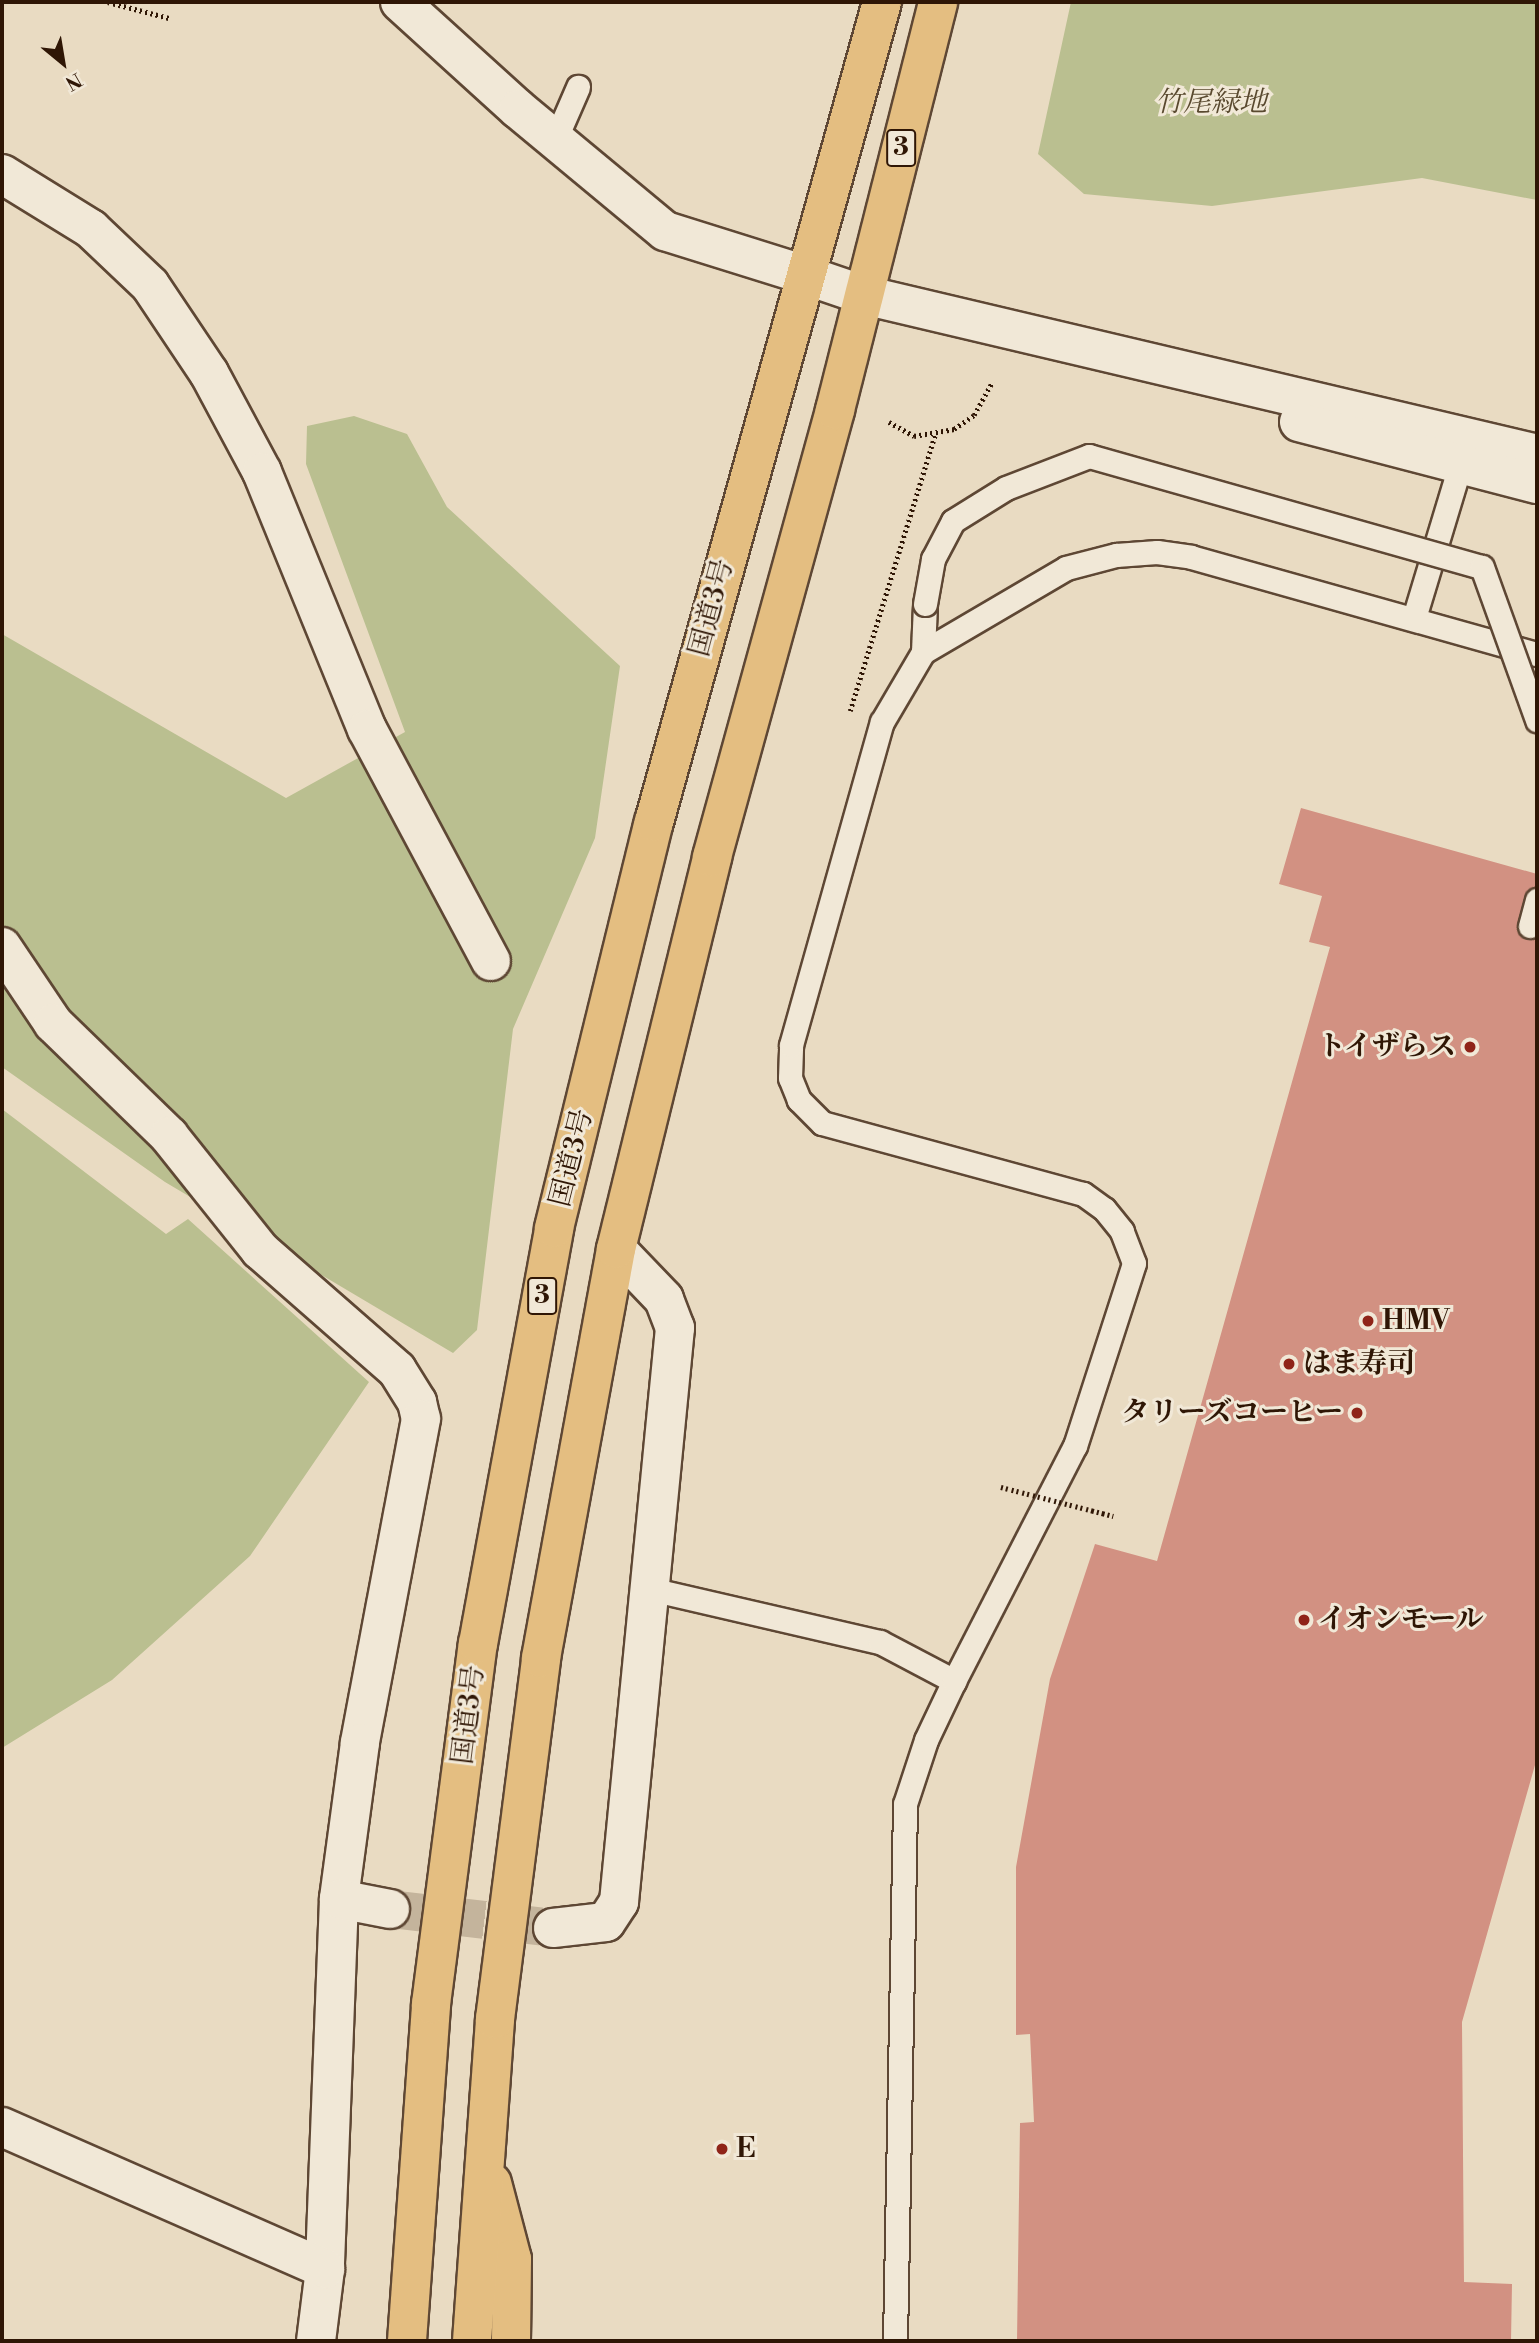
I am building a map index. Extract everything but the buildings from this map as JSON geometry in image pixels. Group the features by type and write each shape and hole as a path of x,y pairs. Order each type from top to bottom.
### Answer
{"highway":[{"name":"国道3号","path":"407,2341 431,2004 476,1658 554,1228 654,822 882,2"},
{"name":"3","path":"472,2341 483,2147 541,1658 616,1249 712,857 864,295 938,2"},
{"path":"483,2147 512,2259 511,2341"}],"street":[{"path":"400,2 555,140 664,231 864,295 1537,454"},
{"path":"2,174 91,229 141,276 209,373 262,472 367,729 491,961"},
{"path":"864,295 932,331 1461,462 1537,484"},
{"path":"2,947 47,1016 169,1136 260,1250 370,1342 397,1370 417,1402 421,1419 360,1743 339,1899 325,2269 316,2341"},
{"path":"553,1928 606,1922 619,1902 675,1328 664,1298 616,1249"},
{"path":"339,1899 390,1909"},
{"path":"2,2127 325,2269"}],"lane":[{"path":"555,140 578,87"},
{"path":"895,2341 905,1804 926,1740 954,1681 1075,1446 1134,1262 1122,1231 1104,1209 1083,1195 822,1123 799,1100 790,1078 790,1045 882,722 923,652 925,604 933,559 953,521 1006,488 1088,456 1482,567 1537,720"},
{"path":"1414,618 1461,462"},
{"path":"923,652 1066,568 1115,555 1157,552 1191,557 1537,654"},
{"path":"1530,926 1537,900"},
{"path":"650,1589 880,1642 954,1681"}],"path":[{"path":"108,2 169,18"},
{"path":"889,422 914,436 935,434 974,415 992,382"},
{"path":"882,722 849,714 935,434"},
{"path":"1001,1487 1113,1516"}],"green space":[{"name":"竹尾緑地","path":"1071,2 1537,2 1537,200 1422,178 1212,206 1084,194 1038,154"},
{"path":"354,416 407,434 447,507 620,666 595,838 513,1029 477,1330 453,1353 165,1182 2,1067 2,634 286,798 405,732 306,464 307,426"},
{"path":"2,1109 166,1234 188,1219 369,1382 250,1556 112,1680 2,1748"}],"tunnel":[{"path":"390,1909 553,1928"}],"place":[{"name":"トイザらス","path":"1470,1047"},
{"name":"HMV","path":"1368,1321"},
{"name":"はま寿司","path":"1289,1364"},
{"name":"タリーズコーヒー","path":"1357,1413"},
{"name":"イオンモール","path":"1304,1620"},
{"name":"E","path":"722,2149"}]}
